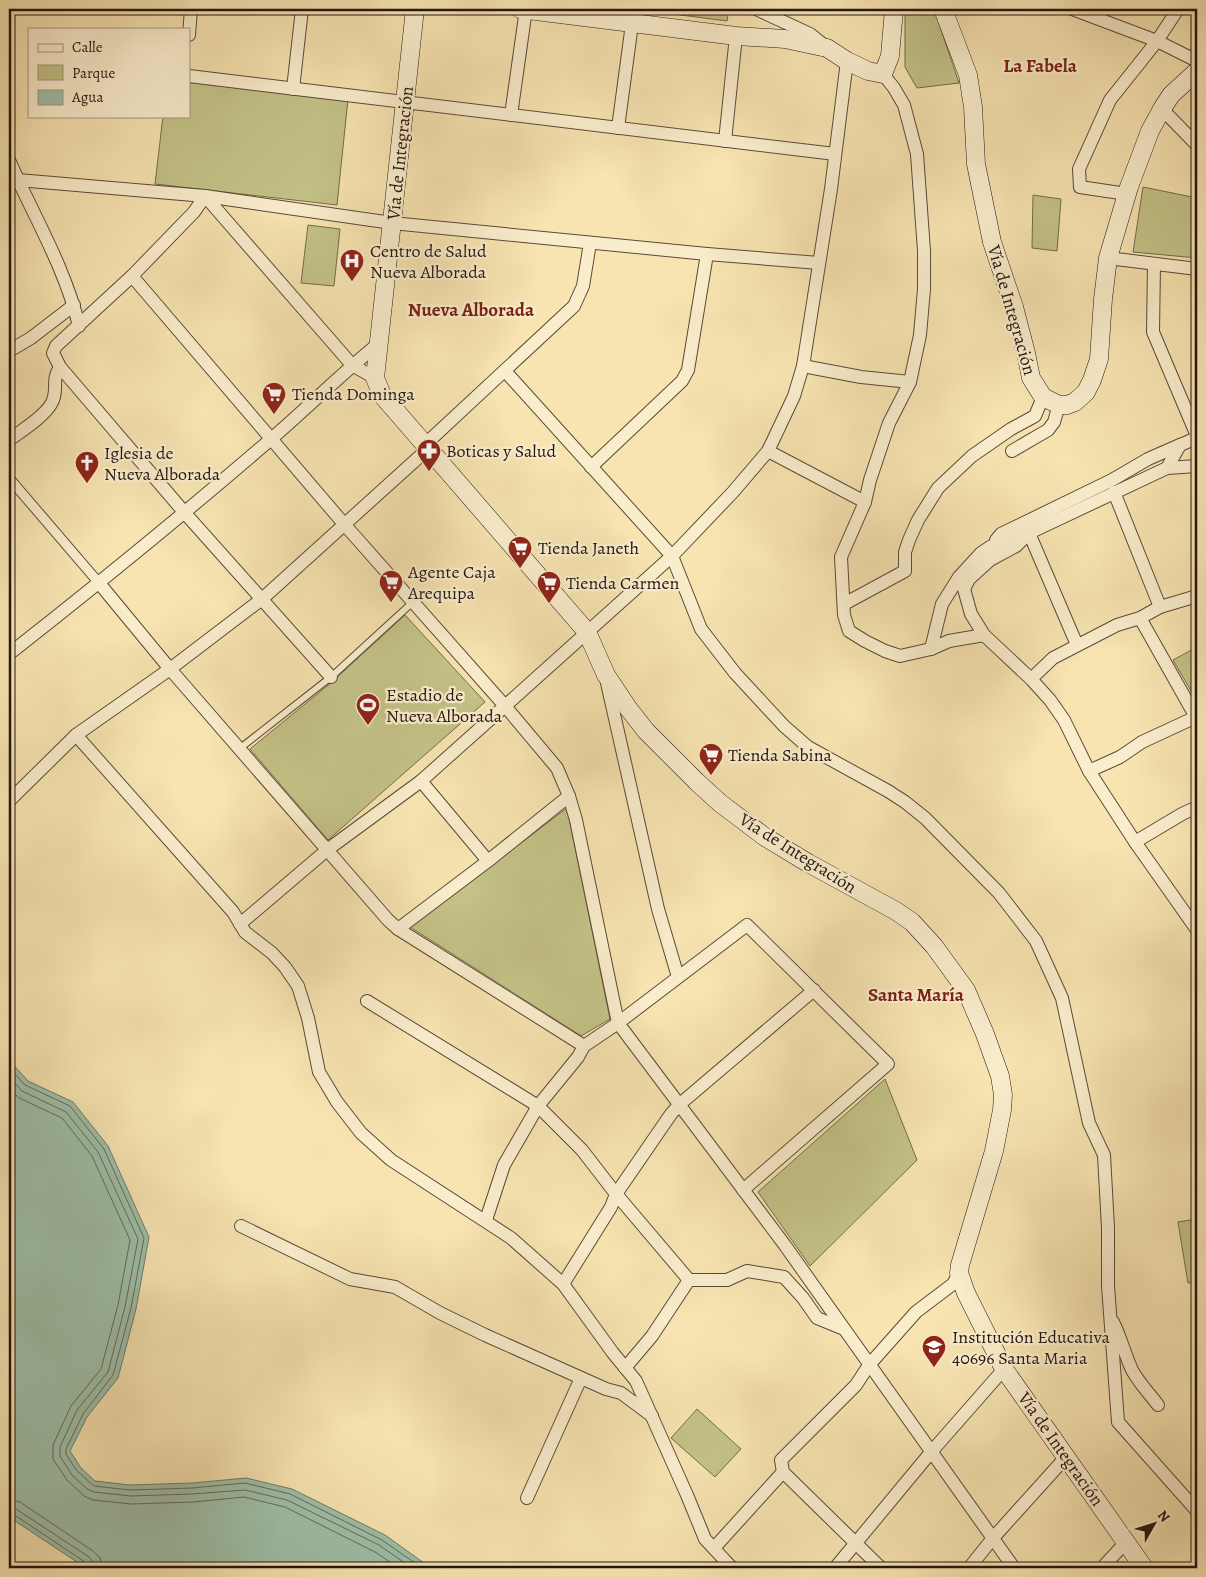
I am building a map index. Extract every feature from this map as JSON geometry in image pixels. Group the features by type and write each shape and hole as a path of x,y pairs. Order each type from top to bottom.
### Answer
{"main road":[{"name":"Vía de Integración","path":"415,9 377,345 375,378 382,395 587,632 606,675 646,731 720,803 764,837 896,911 912,922 934,946 966,990 1000,1076 1003,1102 994,1151 959,1273 966,1293 1004,1369 1144,1568"},
{"path":"520,9 633,15 736,36 785,40 827,48 847,61 868,71 883,74 890,56 894,9"},
{"name":"Vía de Integración","path":"943,9 968,75 973,108 976,164 992,242 1014,307 1031,378 1051,401"},
{"path":"1051,401 1067,405 1075,402 1086,392 1099,359 1108,258 1127,194 1150,132 1162,109 1171,95 1197,71"}],"street":[{"path":"190,28 191,9"},
{"path":"293,89 302,9"},
{"path":"511,115 526,9"},
{"path":"756,9 810,34 827,48"},
{"path":"1127,194 1080,186 1079,169 1110,100 1157,41 1178,9"},
{"path":"1080,10 1157,41 1197,61"},
{"path":"618,128 633,15"},
{"path":"725,141 736,36"},
{"path":"240,924 326,850 421,781 506,706 672,556 733,492 768,451 794,396 803,366 847,61"},
{"path":"883,74 904,105 917,154 924,251 924,288 920,335 910,382 889,423 870,480 865,502 841,556 844,615 849,631 864,641 900,656 931,649 949,641 984,635"},
{"path":"190,76 835,154"},
{"path":"1162,109 1197,145"},
{"path":"9,160 60,270 74,305 79,326"},
{"path":"18,180 205,196 392,223 706,254 819,263"},
{"path":"205,196 194,212 132,276 56,346 53,353 60,367 184,512 331,677"},
{"path":"205,196 352,365 375,378"},
{"path":"9,802 76,734 170,669 262,599 429,448 431,439 574,306 583,286 590,243"},
{"path":"591,467 682,381 688,370 706,254"},
{"path":"1108,258 1197,268"},
{"path":"931,649 942,604 959,577 1001,534 1112,480 1148,458 1197,437 1153,332 1154,264"},
{"path":"132,276 344,524 506,706 557,768 570,796 576,820 618,1023 784,1244 1014,1568"},
{"path":"9,351 31,338 74,305"},
{"path":"9,654 99,583 271,439 352,365 377,345"},
{"path":"803,366 861,377 910,382"},
{"path":"9,440 46,411 54,399 55,376 60,367"},
{"path":"505,370 672,556 700,628 734,673 784,726 808,747 888,791 925,818 1000,893 1036,941 1062,998 1076,1070 1089,1123 1104,1155 1108,1228 1108,1286 1118,1422 1197,1511"},
{"path":"1012,451 1048,430 1054,422 1051,401"},
{"path":"844,604 905,571 905,552 909,540 918,520 938,488 972,456 1011,429 1035,416 1051,401"},
{"path":"1167,468 1180,445"},
{"path":"768,451 865,502"},
{"path":"990,547 1029,533 1167,468 1197,466"},
{"path":"9,478 170,669 388,920 398,929 584,1046"},
{"path":"1114,492 1160,607"},
{"path":"1029,533 1016,546 990,560 969,579 964,589 971,614 984,635 1031,679 1050,700 1064,720 1089,771 1135,842 1197,930"},
{"path":"1029,533 1077,645"},
{"path":"1031,679 1053,658 1117,624 1140,618 1160,607 1197,596"},
{"path":"1089,771 1120,757 1142,742 1196,718 1140,618"},
{"path":"606,675 658,909 678,978"},
{"path":"76,734 233,912 245,932 285,966 298,986 308,1018 319,1072 337,1102 362,1133 391,1160 511,1238 563,1284 636,1381 705,1539 732,1568"},
{"path":"421,781 488,861"},
{"path":"398,929 570,796"},
{"path":"1135,842 1182,814 1197,808"},
{"path":"486,1220 504,1165 538,1106 578,1057 584,1046 618,1023 747,925 888,1064 743,1190"},
{"path":"563,1284 611,1207 616,1194 680,1104 814,990"},
{"path":"367,1001 538,1106 582,1150 616,1194 689,1280 727,1280 747,1271 784,1277 803,1298 816,1318 844,1330"},
{"path":"242,1226 350,1279 395,1287 485,1335 581,1378 621,1393 653,1417"},
{"path":"881,1568 783,1472 781,1460 856,1385 869,1364 916,1312 953,1284 959,1273"},
{"path":"625,1368 652,1336 689,1280"},
{"path":"1110,1316 1132,1369 1158,1405"},
{"path":"835,1568 932,1451 1004,1369"},
{"path":"527,1498 581,1378"},
{"path":"969,1568 1066,1456"},
{"path":"714,1548 783,1472"},
{"path":"1102,1568 1126,1542"}],"lane":[{"path":"240,749 331,677 413,602"}],"green space":[{"path":"642,9 729,9 727,21"},
{"path":"905,9 934,9 959,83 917,88 905,67"},
{"path":"190,81 348,99 337,205 155,184 163,118 190,118"},
{"path":"1143,187 1197,198 1197,258 1133,252"},
{"path":"1033,195 1061,199 1057,251 1032,248"},
{"path":"308,225 340,229 334,286 301,283"},
{"name":"Estadio de Nueva Alborada","path":"405,615 485,702 328,840 250,749 332,682"},
{"path":"1197,647 1197,701 1173,660"},
{"path":"567,808 610,1019 581,1036 410,927"},
{"path":"885,1079 917,1160 810,1266 758,1192"},
{"path":"1197,1219 1197,1282 1188,1283 1178,1222"},
{"path":"697,1409 741,1449 715,1477 671,1438"}],"water":[{"path":"9,1060 28,1081 73,1102 108,1146 149,1237 136,1309 118,1378 87,1417 70,1451 81,1468 95,1481 130,1485 192,1483 246,1478 292,1489 385,1535 431,1568 86,1568 9,1517"}],"place":[{"name":"Centro de Salud Nueva Alborada","path":"352,282"},
{"name":"Tienda Dominga","path":"274,415"},
{"name":"Boticas y Salud","path":"429,472"},
{"name":"Iglesia de Nueva Alborada","path":"87,484"},
{"name":"Tienda Janeth","path":"520,569"},
{"name":"Agente Caja Arequipa","path":"391,603"},
{"name":"Tienda Carmen","path":"549,604"},
{"name":"Estadio de Nueva Alborada","path":"368,726"},
{"name":"Tienda Sabina","path":"711,776"},
{"name":"Institución Educativa 40696 Santa Maria","path":"934,1368"}],"district":[{"name":"La Fabela","path":"1040,66"},
{"name":"Nueva Alborada","path":"471,310"},
{"name":"Santa María","path":"916,995"}]}
